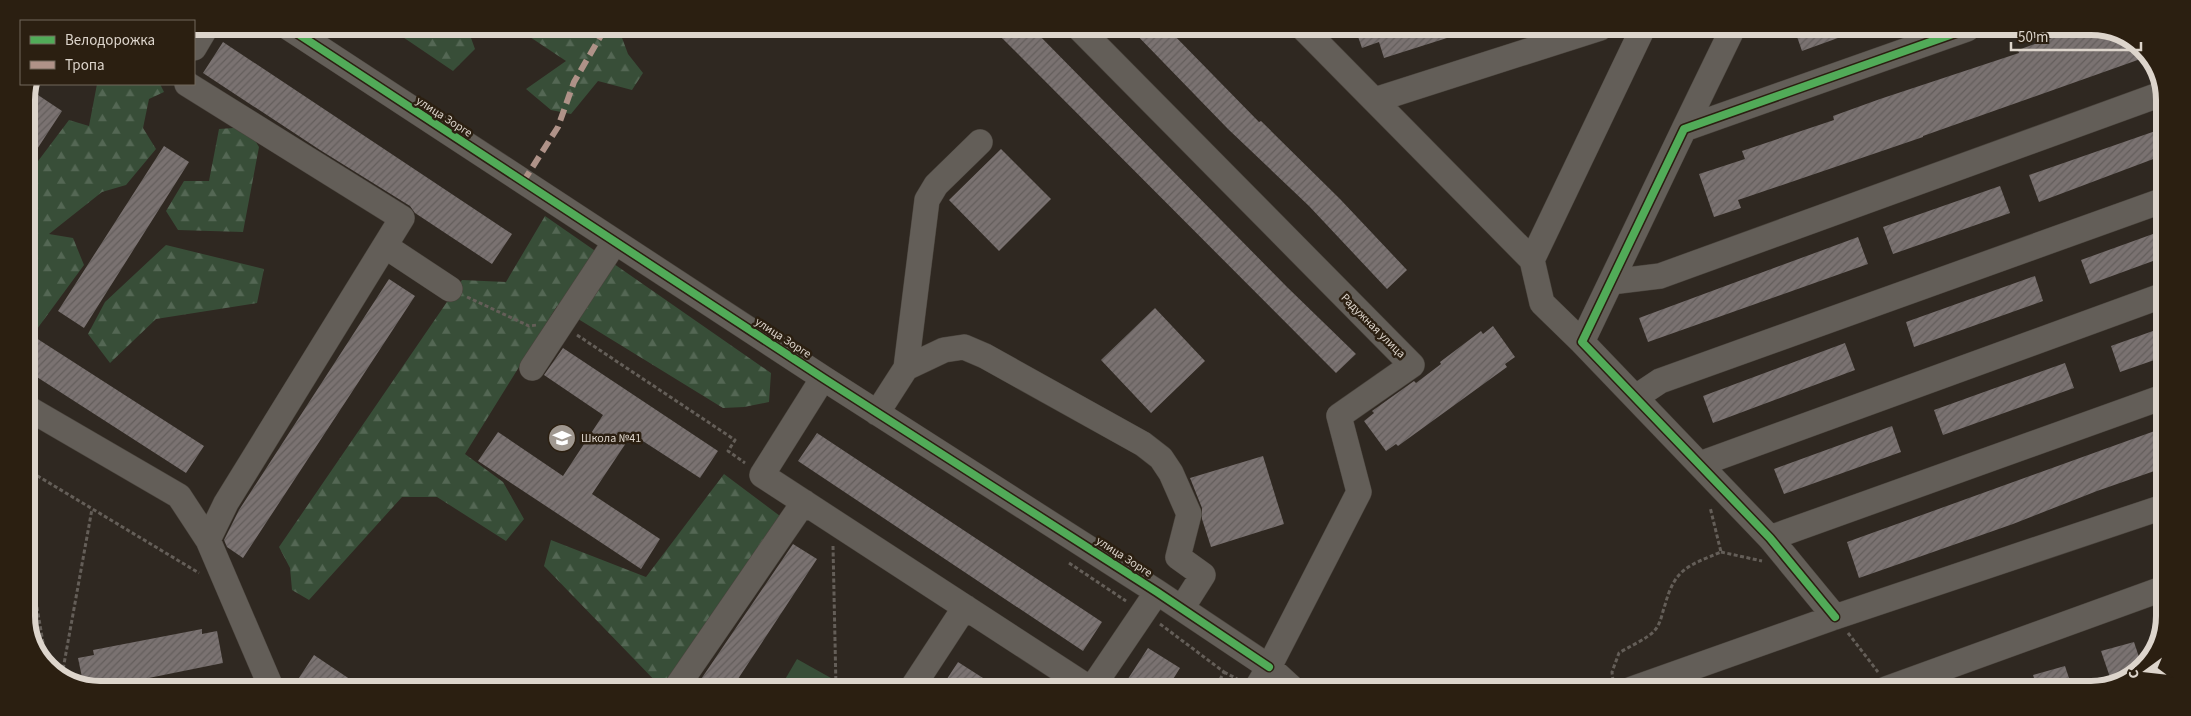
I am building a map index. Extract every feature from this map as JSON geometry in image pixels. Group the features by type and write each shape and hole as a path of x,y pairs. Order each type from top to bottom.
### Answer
{"street":[{"path":"195,46 202,35"},
{"name":"улица Зорге","path":"300,35 824,378 1182,608 1269,667 1284,681"},
{"name":"Радужная улица","path":"1086,35 1412,365 1339,416 1359,492 1269,667"},
{"path":"1310,35 1532,260 1542,303 1636,397 1770,538 1835,617"},
{"path":"1375,100 1578,35"},
{"path":"1532,260 1640,35"},
{"path":"1582,342 1729,35"},
{"path":"1684,129 1950,35"},
{"path":"189,85 402,218 226,503 208,540"},
{"path":"1611,282 1660,276 2156,97"},
{"path":"877,412 906,368 927,200 936,185 980,142"},
{"path":"1636,397 1660,380 2156,203"},
{"path":"532,368 615,242"},
{"path":"385,246 450,289"},
{"path":"1700,464 2156,298"},
{"path":"906,368 944,350 964,347 985,356 1092,415 1143,444 1161,458 1171,473 1189,514 1178,557 1203,575 1182,608"},
{"path":"824,378 762,475 1080,681"},
{"path":"1770,538 2156,399"},
{"path":"35,411 179,496 208,540 268,681"},
{"path":"681,681 804,502"},
{"path":"1655,681 1835,617 2156,509"},
{"path":"1912,681 2156,591"},
{"path":"1096,681 1157,592"},
{"path":"917,681 965,607"},
{"path":"1261,681 1269,667"}],"path":[{"path":"450,289 529,326 561,324 736,440 728,451 762,475"},
{"path":"35,474 201,574"},
{"path":"1708,499 1721,552"},
{"path":"63,669 92,509"},
{"path":"832,520 836,681"},
{"path":"1613,681 1612,672 1619,653 1654,633 1659,626 1670,588 1677,574 1694,563 1721,552 1796,569"},
{"path":"35,596 44,649"},
{"path":"1143,612 1224,672 1219,681"},
{"path":"1835,617 1884,681"}],"green space":[{"path":"400,35 470,35 475,49 453,71"},
{"path":"527,35 621,35 628,54 643,73 632,90 598,81 571,114 551,110 526,89 566,61"},
{"path":"97,85 160,85 164,92 149,99 143,128 156,149 126,185 102,192 49,234 73,238 84,265 35,332 35,165 69,120 89,126"},
{"path":"247,127 259,147 243,232 178,230 166,211 184,181 209,181 219,129"},
{"path":"545,216 771,373 769,402 744,407 723,408 557,306 465,454 503,482 524,519 506,541 437,497 402,497 309,600 292,590 290,568 279,547 462,280 506,282"},
{"path":"166,245 264,269 257,303 156,319 110,363 88,334 105,302"},
{"path":"724,474 780,516 674,681 655,681 544,566 551,540 646,577"},
{"path":"797,659 831,678 829,681 784,681"}],"building":[{"path":"999,35 1039,35 1287,287 1356,354 1336,373"},
{"path":"1137,35 1174,35 1259,122 1261,121 1340,199 1407,270 1387,289 1309,206 1228,129"},
{"path":"1357,35 1456,35 1384,58 1379,42 1362,48"},
{"path":"1796,35 1846,35 1802,51"},
{"path":"2060,35 2091,35 2108,37 2120,42 2134,51 2141,59 1923,137 1738,200 1741,208 1714,217 1699,174 1745,159 1742,151 1834,120 1833,116 1880,99 2019,53 2018,50"},
{"path":"223,42 512,234 492,264 415,213 410,206 320,150 203,73"},
{"path":"38,95 62,111 35,152 35,100"},
{"path":"2156,131 2156,158 2039,202 2029,175"},
{"path":"164,146 189,162 84,328 58,311"},
{"path":"1001,149 1051,199 999,251 949,200"},
{"path":"2000,186 2010,213 1893,254 1883,227"},
{"path":"2156,233 2156,260 2090,284 2081,260"},
{"path":"1858,237 1868,264 1648,342 1639,318"},
{"path":"2035,276 2043,301 1914,347 1906,322"},
{"path":"389,279 415,296 243,558 227,547 224,540 239,510"},
{"path":"1155,308 1205,361 1151,413 1101,360"},
{"path":"1493,326 1515,357 1505,364 1507,367 1398,446 1396,444 1386,451 1364,421 1374,413 1372,411 1414,381 1416,383 1481,331 1483,334"},
{"path":"2156,330 2156,359 2120,372 2111,346"},
{"path":"35,337 204,446 186,473 35,376"},
{"path":"1845,343 1855,370 1713,423 1703,396"},
{"path":"563,348 718,451 700,478 632,434 592,494 660,539 641,569 478,461 498,432 563,476 603,415 544,375"},
{"path":"2065,363 2074,388 1943,435 1934,410"},
{"path":"1892,426 1901,452 1784,494 1774,469"},
{"path":"2156,431 2156,470 2013,524 1859,578 1847,542"},
{"path":"817,433 1102,622 1083,651 798,461"},
{"path":"1263,456 1284,524 1211,547 1202,519 1202,508 1190,478"},
{"path":"793,544 817,559 737,681 700,681"},
{"path":"202,629 202,634 217,631 223,663 134,681 83,679 78,658 94,655 93,650"},
{"path":"2134,642 2135,646 2121,646 2121,673 2110,678 2101,651"},
{"path":"1148,648 1180,668 1172,681 1127,681"},
{"path":"314,655 353,681 297,681"},
{"path":"958,662 983,678 981,681 946,681"},
{"path":"2065,666 2070,681 2035,681 2033,675"}],"marked path":[{"path":"523,182 558,127 574,82 601,35"}],"cycle path":[{"path":"300,35 823,378 1157,592 1269,667"},
{"path":"1835,617 1770,538 1582,342 1684,129 1950,35"}],"place":[{"name":"Школа №41","path":"562,438"}]}
